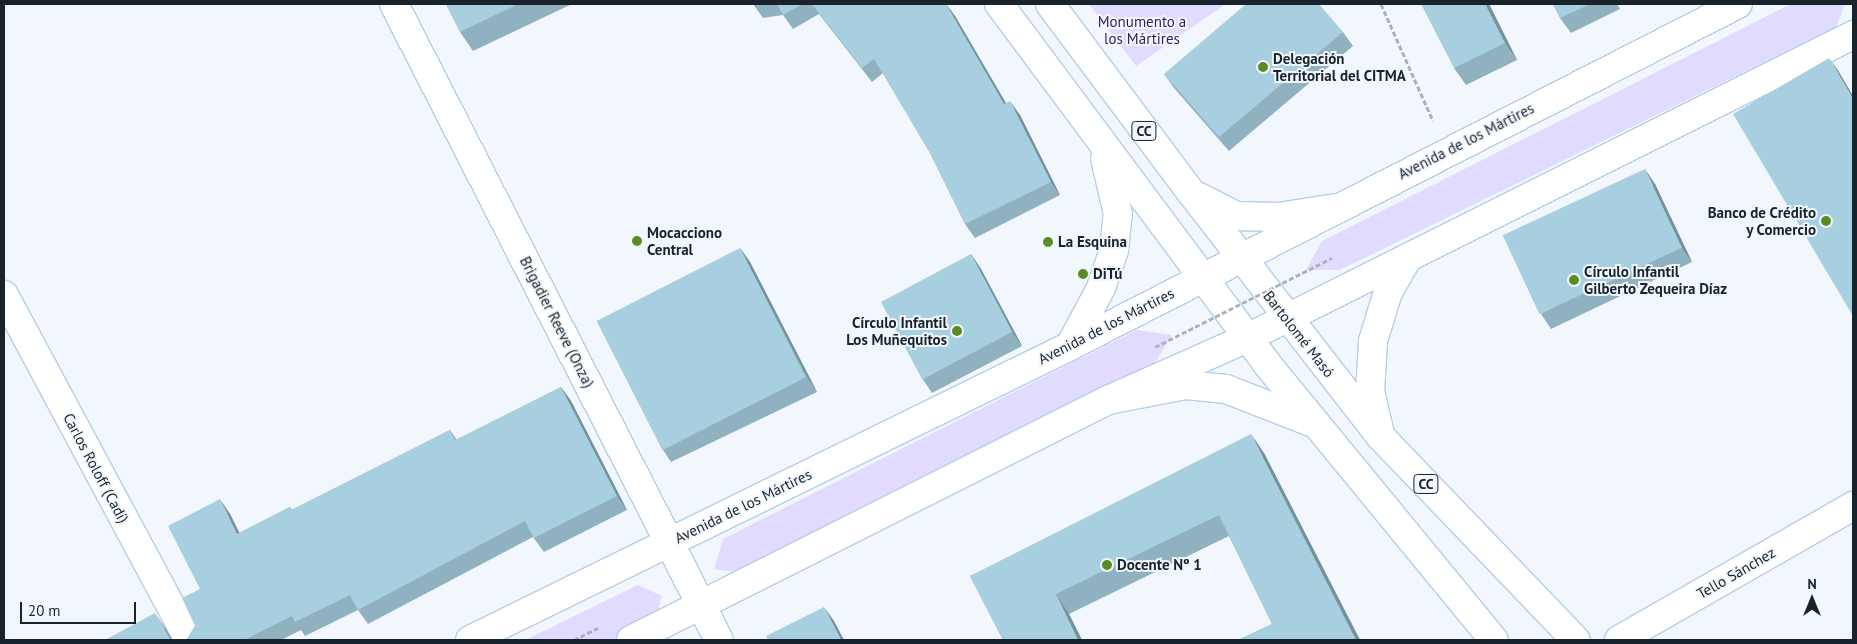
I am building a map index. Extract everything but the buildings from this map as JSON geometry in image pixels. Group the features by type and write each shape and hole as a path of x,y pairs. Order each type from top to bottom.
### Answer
{"main road":[{"name":"Brigadier Reeve (Onza)","path":"394,4 719,640"},
{"path":"999,4 1103,147 1247,338 1494,640"},
{"name":"Bartolomé Masó","path":"1050,4 1287,319 1381,437 1576,640"},
{"name":"Avenida de los Mártires","path":"470,640 1070,346 1446,151 1738,4"},
{"path":"631,640 1108,400 1287,319 1853,35"},
{"path":"1070,346 1101,288 1114,250 1118,214 1103,147"},
{"path":"1190,191 1236,216 1278,217 1337,208"},
{"path":"1381,437 1370,392 1373,341 1388,292 1408,258"},
{"name":"Carlos Roloff (Cadí)","path":"4,295 189,640"},
{"path":"1108,400 1186,385 1226,388 1320,426"},
{"name":"Tello Sánchez","path":"1620,640 1853,506"}],"path":[{"path":"1381,4 1446,151"},
{"path":"1155,348 1332,258"}],"green space":[{"name":"Monumento a los Mártires","path":"1089,4 1226,4 1136,66"},
{"path":"1791,4 1845,4 1836,27 1340,270 1306,270 1322,241"},
{"path":"1137,330 1172,335 1151,370 743,573 714,569 723,539"},
{"path":"638,585 662,596 655,620 614,640 525,640"}],"place":[{"name":"Delegación Territorial del CITMA","path":"1263,67"},
{"name":"Banco de Crédito y Comercio","path":"1826,221"},
{"name":"Mocacciono Central","path":"637,241"},
{"name":"La Esquina","path":"1048,242"},
{"name":"DiTú","path":"1083,274"},
{"name":"Círculo Infantil Gilberto Zequeira Díaz","path":"1574,280"},
{"name":"Círculo Infantil Los Muñequitos","path":"957,331"},
{"name":"Docente Nº 1","path":"1107,565"}]}
